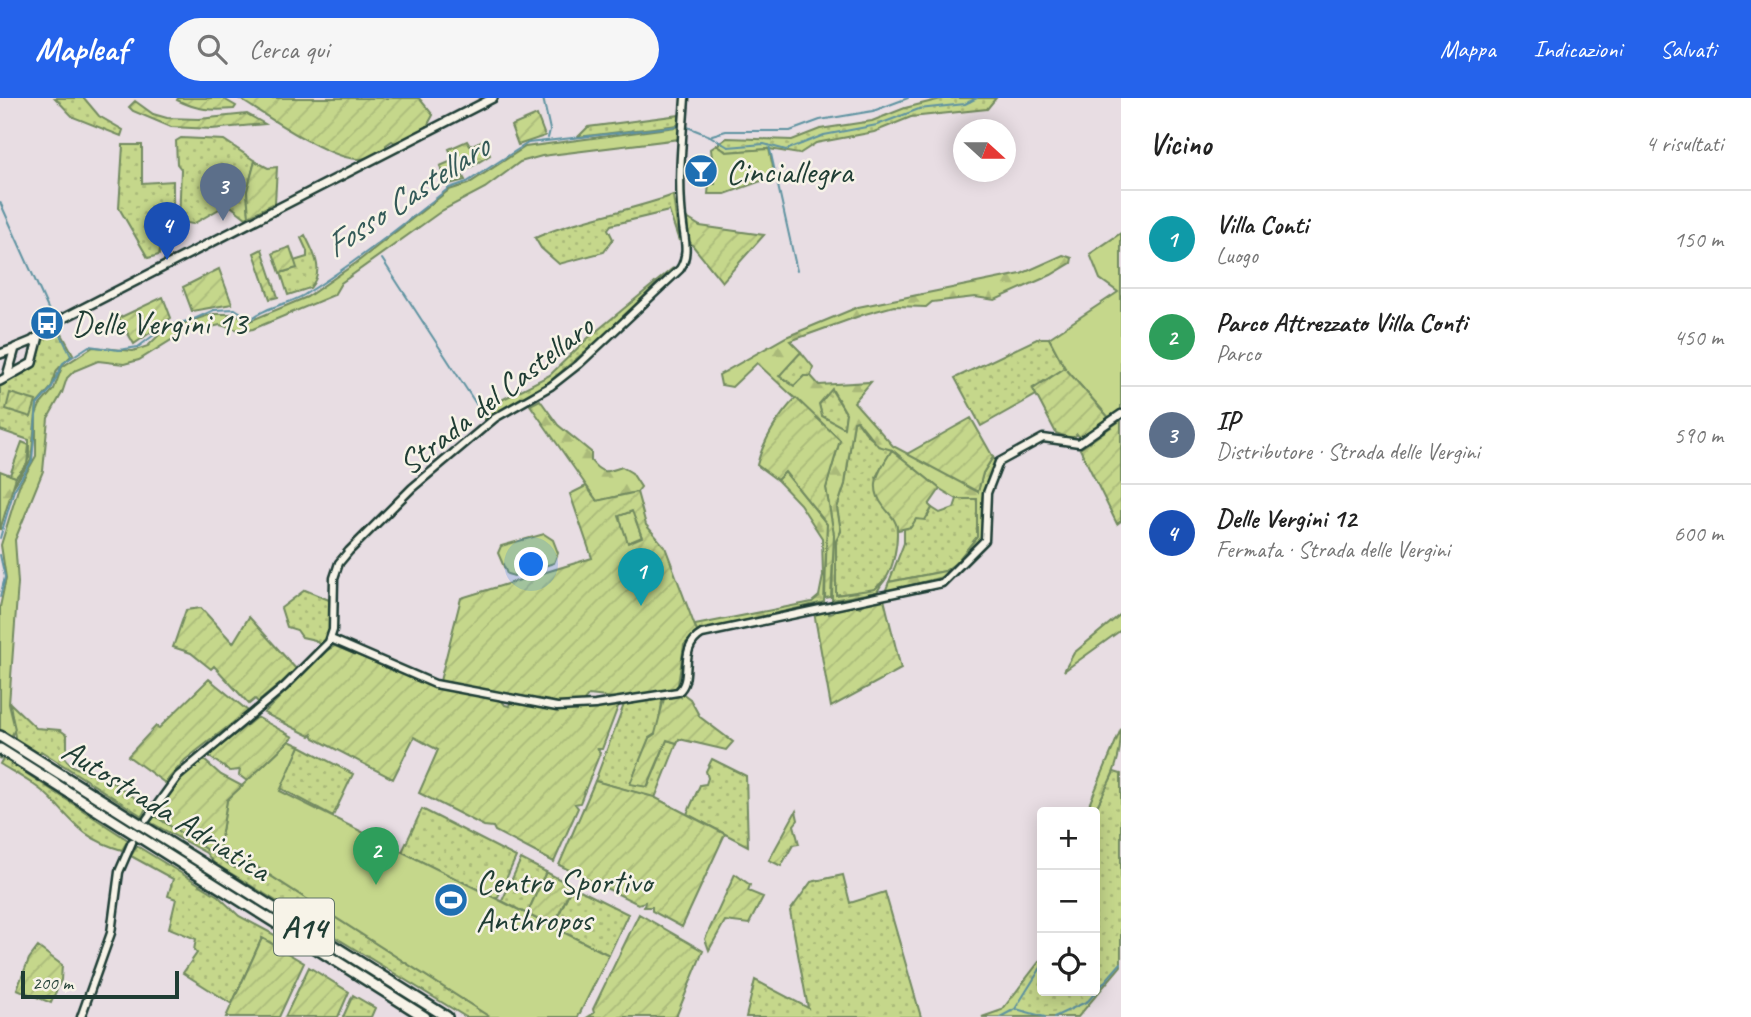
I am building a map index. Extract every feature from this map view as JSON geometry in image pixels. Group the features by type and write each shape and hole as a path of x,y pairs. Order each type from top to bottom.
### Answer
{"highway":[{"name":"Autostrada Adriatica","path":"0,736 447,1017"},
{"name":"Autostrada Adriatica","path":"0,749 425,1017"}],"main road":[{"path":"7,376 14,355 55,323 493,98"},
{"path":"0,381 32,363 40,336"},
{"path":"26,343 36,352"},
{"path":"1,354 14,355 23,366"}],"street":[{"name":"Strada del Castellaro","path":"331,639 332,585 343,557 412,488 495,418 551,386 605,342 683,264 686,253 680,200 681,130 685,98"},
{"path":"147,819 178,776 284,687 331,639 435,684 556,707 595,705 678,692 684,685 688,649 702,634 946,582 985,540 986,493 999,462 1043,438 1079,443 1121,414"},
{"path":"81,1017 111,933 119,872 132,842"}],"green space":[{"path":"55,98 84,98 99,116 123,130 121,136 73,117"},
{"path":"222,98 236,106 234,109 205,109 191,106 177,100"},
{"path":"238,98 419,98 433,115 426,128 395,143 392,141 386,145 386,149 360,159 315,145"},
{"path":"945,98 996,98 987,109 911,117 874,132 816,143 799,154 769,149 726,152 717,145 727,138 792,140 820,129 872,121 905,108"},
{"path":"135,101 153,114 167,118 199,119 247,114 265,124 212,129 171,127 133,111 129,107"},
{"path":"537,115 545,136 518,145 511,126"},
{"path":"680,115 678,125 578,137 588,127"},
{"path":"676,127 681,130 679,139 542,156 520,162 485,188 443,210 341,283 334,295 253,329 242,331 220,325 181,334 139,360 124,364 98,361 74,371 67,378 48,418 43,471 15,540 18,583 9,704 15,729 0,759 0,607 6,578 1,545 19,486 36,456 36,415 40,405 54,389 62,367 93,347 133,351 148,346 164,330 212,314 236,314 250,321 307,297 356,263 449,190 468,184 525,147"},
{"path":"181,138 224,140 255,161 247,191 249,216 246,218 228,204 193,224 179,222 181,169 177,164 176,141"},
{"path":"483,140 490,155 461,173 449,149 467,141 470,146"},
{"path":"123,145 142,145 142,183 173,181 173,220 164,226 159,255 148,258 119,208"},
{"path":"717,145 726,152 769,149 775,176 725,194 708,194 709,184 715,184 711,149"},
{"path":"454,160 465,180 449,184 440,166"},
{"path":"255,161 268,168 277,167 275,203 249,216 247,191"},
{"path":"673,195 679,241 669,211 611,225 608,229 613,239 604,252 559,264 541,248 535,238 569,225"},
{"path":"687,218 700,226 764,235 722,282 689,241"},
{"path":"1121,233 1121,409 1110,419 1065,368 1049,338 1118,292 1100,279 1090,254"},
{"path":"305,235 312,248 317,275 310,288 288,295 281,273 296,268 294,261 307,257 301,238"},
{"path":"290,247 297,268 280,273 273,253"},
{"path":"262,249 278,297 270,299 254,253"},
{"path":"1063,255 1072,258 1071,263 1051,275 995,300 975,297 932,302 926,307 894,306 790,341 801,352 779,376 794,386 804,376 811,376 819,385 871,382 854,402 893,446 978,491 983,473 993,457 995,461 982,498 981,540 946,576 885,592 889,582 945,571 956,563 977,537 977,499 957,499 940,489 892,450 878,446 857,420 854,421 845,484 837,508 841,531 836,541 836,595 875,589 884,580 877,592 832,600 834,535 826,488 840,440 757,363 732,387 721,385 719,375 786,337 858,307 1021,274","holes":["832,389 846,413 844,428 822,416 819,404"]},
{"path":"673,268 602,337 548,383 485,420 482,416 486,408 550,375 587,339"},
{"path":"219,269 232,304 192,311 183,287"},
{"path":"163,297 171,318 134,344 119,318"},
{"path":"57,325 73,354 57,370 51,388 37,404 31,460 13,487 29,458 29,440 0,430 0,387 18,372 36,365 43,340"},
{"path":"1039,338 1049,338 1065,368 1033,388 1036,395 981,426 955,378"},
{"path":"801,352 813,367 811,376 804,376 794,386 779,375"},
{"path":"1065,368 1110,419 1081,439 1077,434 1072,439 1056,433 1033,389"},
{"path":"831,389 846,413 844,429 822,416 819,405"},
{"path":"10,393 36,401 31,417 6,409"},
{"path":"796,398 840,440 826,488 834,535 831,597 825,598 827,524 785,472 777,480 757,465 772,429"},
{"path":"540,400 558,425 591,452 591,461 598,468 608,471 622,467 632,473 641,487 637,492 597,501 530,405"},
{"path":"971,418 993,457 983,473 978,492 907,454"},
{"path":"857,420 872,439 892,450 876,477 886,509 895,517 896,545 891,567 882,584 871,591 836,595 836,541 841,531 837,508 845,484 854,421"},
{"path":"1121,420 1121,521 1117,524 1080,449"},
{"path":"22,442 29,445 27,464 16,477 10,475"},
{"path":"892,450 940,489 929,505 932,508 925,520 916,519 911,527 898,530 876,492 877,478"},
{"path":"0,471 16,477 0,530"},
{"path":"785,472 827,524 824,602 697,632 695,625 812,602 819,596 823,576 822,538 800,504 777,480"},
{"path":"586,486 597,501 637,492 646,525 665,547 697,632 684,645 678,685 674,689 615,698 589,695 582,703 552,703 440,681 461,598 592,558 570,494","holes":["632,511 642,537 628,543 619,516"]},
{"path":"957,499 977,499 977,537 956,563 945,571 889,582 904,543 904,529 916,519 928,516 932,508 940,513 954,508"},
{"path":"633,511 642,538 628,543 618,516"},
{"path":"544,534 553,540 558,553 554,563 514,576 507,574 498,553 501,546"},
{"path":"305,590 329,600 329,630 320,645 315,640 302,637 297,630 287,627 281,608"},
{"path":"884,599 901,669 831,707 814,612 827,609 829,614 833,613 832,608 854,604 860,607 864,602"},
{"path":"201,608 233,643 249,617 297,670 258,702 255,699 249,704 214,666 211,669 191,653 173,647 186,610"},
{"path":"1121,614 1121,630 1064,671 1074,653"},
{"path":"335,646 437,688 501,700 509,706 511,701 565,708 619,704 602,749 598,749 600,753 580,803 575,804 578,808 554,862 495,831 493,827 484,826 419,793 438,750 414,737 393,779 314,738 312,734 310,736 264,713 326,651"},
{"path":"209,679 248,711 185,760 165,783 128,756 156,726 159,728"},
{"path":"682,693 690,699 700,717 733,742 726,750 679,739 677,743 667,740 647,787 630,784 649,738 655,734 664,699 679,695 681,697"},
{"path":"663,697 648,787 667,740 677,743 655,798 595,781 625,702"},
{"path":"10,703 36,728 60,730 67,735 67,749 62,754 77,769 109,780 147,806 142,816 41,751 26,773 128,840 122,850 100,842 84,832 43,792 0,764 15,737"},
{"path":"257,717 293,737 247,781 239,775 240,770 230,771 208,756"},
{"path":"1121,729 1114,772 1096,807 1088,807"},
{"path":"289,741 300,746 280,791 609,955 578,1017 490,1017 249,862 235,868 218,857 227,800"},
{"path":"300,746 353,774 333,816 280,788"},
{"path":"712,759 746,776 748,846 687,814 700,785 706,784 706,771"},
{"path":"204,760 221,775 242,786 227,800 218,857 155,816 174,786"},
{"path":"1114,772 1121,774 1121,966 1100,991 1100,807 1096,807"},
{"path":"595,781 654,797 725,834 682,927 652,911 652,907 644,907 645,902 638,904 559,865"},
{"path":"422,809 516,857 497,899 402,852"},
{"path":"796,811 798,820 794,825 799,844 793,845 781,866 769,860"},
{"path":"155,816 235,868 249,862 490,1017 466,1017 214,863 206,853 150,822"},
{"path":"137,846 218,896 239,916 284,940 280,948 262,938 232,1004 183,973 197,953 194,950 196,939 169,928 176,899 168,896 173,879 131,856"},
{"path":"521,859 546,872 527,914 502,901"},
{"path":"546,872 572,886 553,927 527,914"},
{"path":"735,874 750,885 748,891 763,897 749,924 725,921 709,950 705,939"},
{"path":"843,875 850,903 885,892 921,1017 746,1017 755,980 808,1008 790,911 811,882"},
{"path":"572,886 628,914 609,955 553,927"},
{"path":"639,914 703,951 676,1017 588,1017 594,1013 593,1009"},
{"path":"262,938 304,963 279,1017 226,1017"},
{"path":"38,947 62,965 61,980 51,1003 17,989 29,959"},
{"path":"1037,964 1037,996 1096,996 1078,1017 982,1017 1002,1010"},
{"path":"309,967 349,992 338,1017 285,1017"},
{"path":"353,995 375,1008 371,1017 343,1017"}],"waterway":[{"path":"543,98 550,130 548,138"},
{"path":"712,135 726,131 790,131 820,120 873,111 908,98"},
{"name":"Fosso Castellaro","path":"685,126 728,147 764,144 786,150 824,135 877,125 919,109 965,104 977,98"},
{"name":"Fosso Castellaro","path":"0,538 14,490 32,461 37,405 51,389 63,363 89,346 119,350 138,347 166,326 192,320 214,310 235,309 251,319 304,295 360,257 449,188 467,182 528,143 679,126"},
{"path":"769,145 797,271"},
{"path":"0,202 54,322"},
{"path":"382,259 482,413"},
{"path":"57,327 71,356"},
{"name":"Fosso Castellaro","path":"0,555 5,577 0,597"},
{"path":"1054,1017 1088,1001 1121,963"},
{"path":"1000,1017 1015,1009 1037,974"},
{"path":"1016,1009 1045,1017"}],"place":[{"name":"Cinciallegra","path":"701,171"},
{"name":"IP","path":"223,221"},
{"name":"Delle Vergini 12","path":"167,260"},
{"name":"Delle Vergini 13","path":"47,323"},
{"name":"Villa Conti","path":"641,606"},
{"name":"Parco Attrezzato Villa Conti","path":"376,885"},
{"name":"Centro Sportivo Anthropos","path":"451,900"}]}
